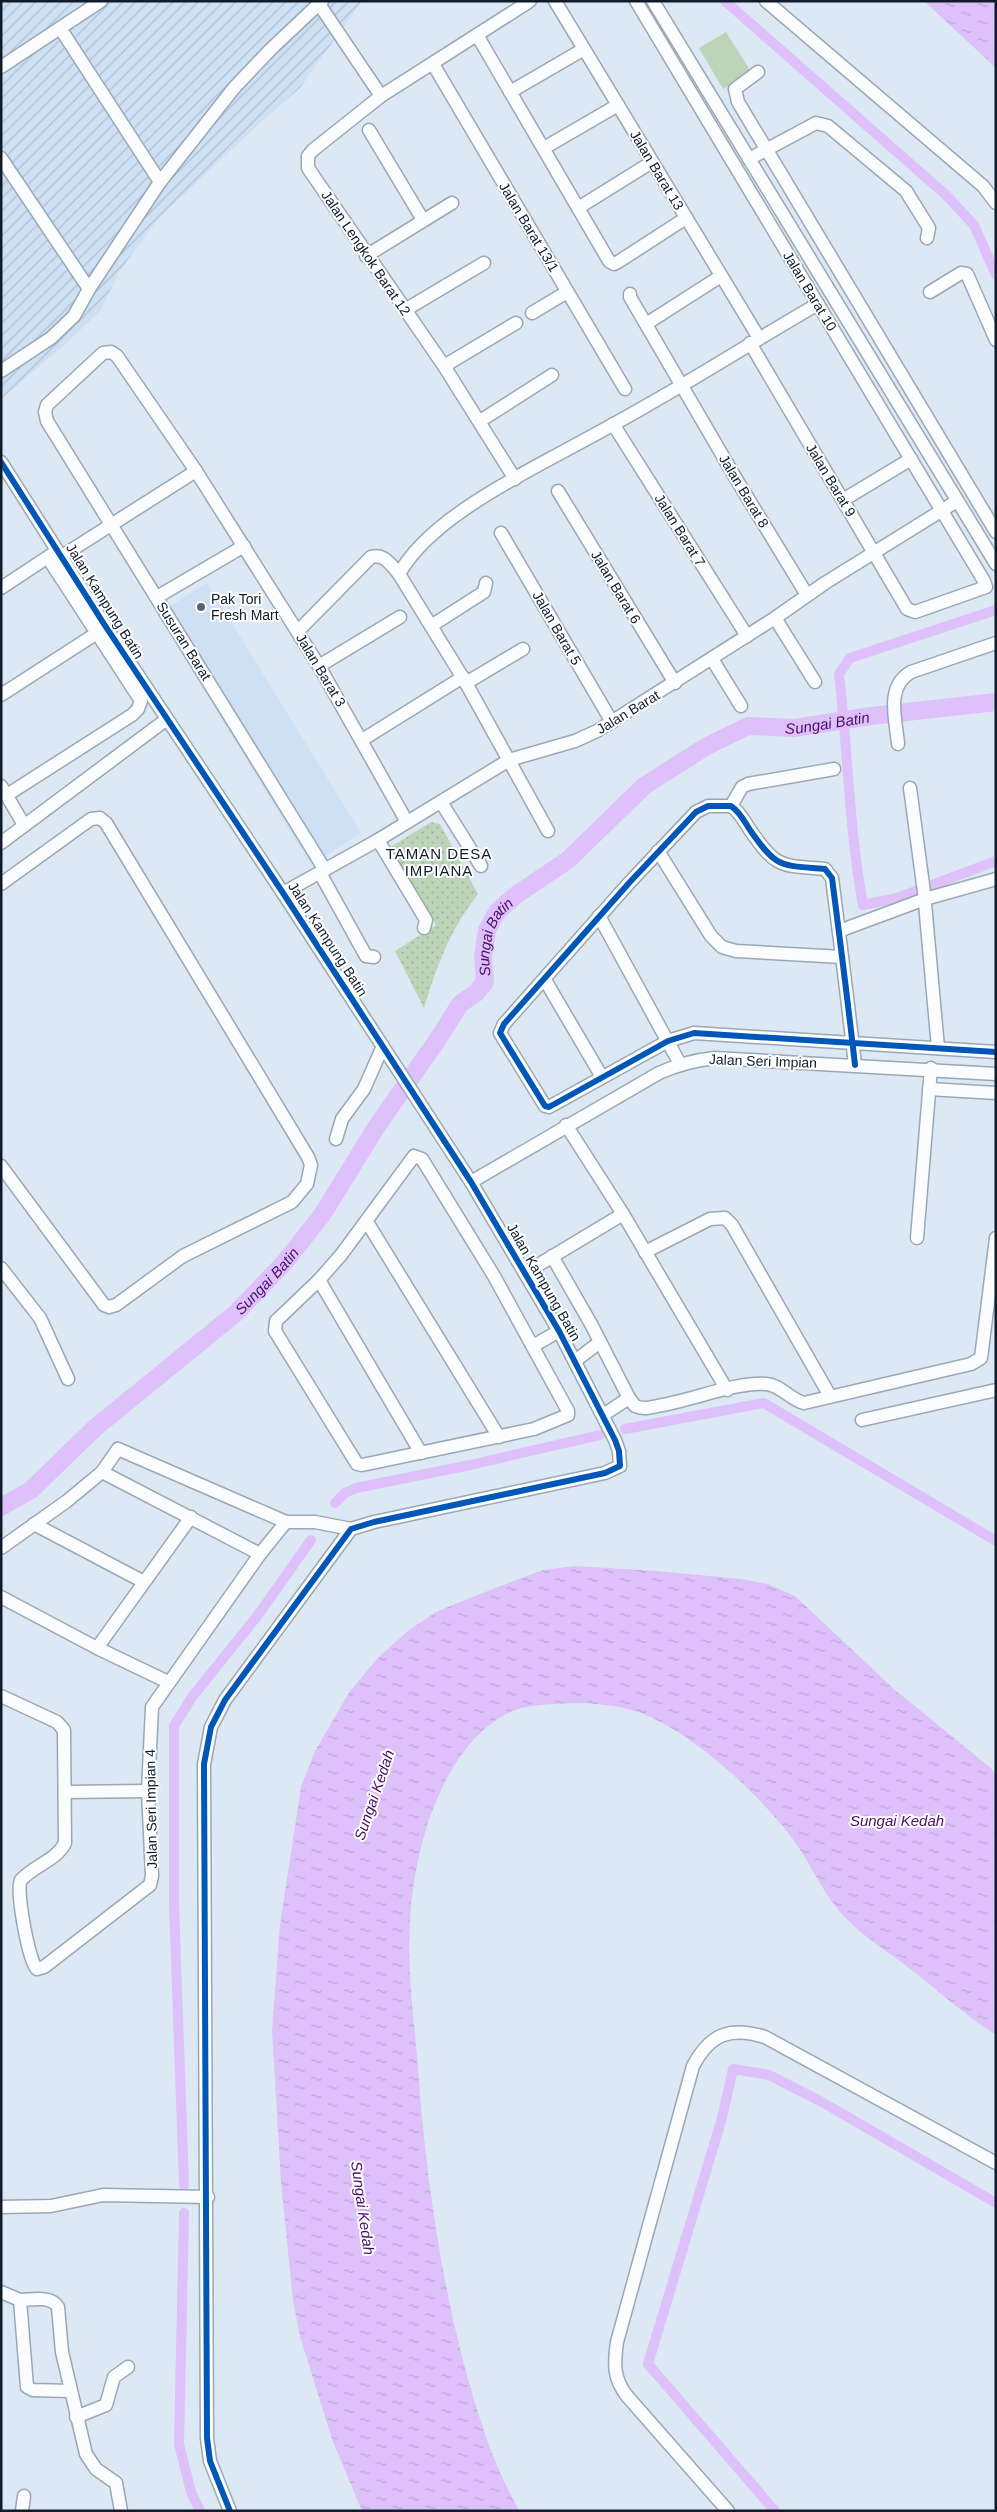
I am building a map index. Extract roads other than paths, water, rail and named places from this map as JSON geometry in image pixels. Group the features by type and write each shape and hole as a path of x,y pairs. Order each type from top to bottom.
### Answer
{"street":[{"path":"1,67 101,1"},
{"name":"Jalan Lengkok Barat 12","path":"516,479 444,366 366,256 308,168 307,162 313,150 381,96 530,1"},
{"name":"Jalan Barat 13","path":"555,1 721,276 755,341"},
{"name":"Jalan Barat 10","path":"636,1 984,581 986,587 982,591 916,612"},
{"path":"653,1 996,564"},
{"path":"766,1 983,186 996,203"},
{"path":"1,371 51,338 74,316 89,289 160,182 234,88 270,50 321,3 381,96"},
{"path":"60,28 160,182"},
{"path":"476,35 609,260 614,264 686,218"},
{"path":"510,92 584,49"},
{"name":"Jalan Barat 13/1","path":"433,64 625,389"},
{"path":"758,72 738,85 734,92 766,150 996,532"},
{"path":"544,148 618,105"},
{"path":"749,159 816,124 828,126 906,191 929,228 927,238"},
{"path":"369,130 423,220"},
{"path":"1,158 89,289"},
{"path":"578,208 652,162"},
{"path":"366,256 452,203"},
{"path":"405,310 484,263"},
{"path":"930,292 961,273 967,274 996,340"},
{"path":"646,324 721,276"},
{"path":"532,313 568,292"},
{"name":"Jalan Barat 8","path":"630,294 682,386 807,595"},
{"path":"399,574 405,563 447,523 516,479 682,386 818,304"},
{"path":"444,366 516,323"},
{"name":"Jalan Barat 9","path":"755,341 843,500 907,609 916,612"},
{"name":"Jalan Barat 3","path":"45,412 47,405 103,353 111,352 117,356 196,471 298,632 362,740 407,822"},
{"path":"480,421 552,376"},
{"name":"Susuran Barat","path":"45,412 47,421 323,872 366,956 374,957"},
{"name":"Jalan Barat 7","path":"613,424 747,636"},
{"path":"843,500 911,459"},
{"name":"Jalan Kampung Batin","path":"1,462 100,628 167,719 471,1182 559,1331 615,1440 620,1466 614,1470 351,1529"},
{"path":"1,588 111,524 196,471"},
{"name":"Jalan Barat 6","path":"558,490 674,683"},
{"name":"Jalan Barat","path":"283,893 378,840 508,760 575,741 612,722 712,659 874,552 957,501"},
{"name":"Jalan Barat 5","path":"502,533 612,722"},
{"path":"983,544 996,536"},
{"path":"156,597 244,546"},
{"path":"298,632 371,557 378,555 384,558 399,574 464,680 548,831"},
{"path":"431,626 484,592 486,583"},
{"path":"319,666 400,617"},
{"path":"775,618 814,682"},
{"path":"1,695 100,628 142,701 138,709 4,791 24,825"},
{"path":"898,744 894,706 896,686 905,675 996,644"},
{"path":"362,740 464,680 523,649"},
{"path":"712,659 741,706"},
{"path":"1,843 167,719"},
{"path":"730,806 742,787 748,784 834,769"},
{"path":"910,788 924,890 938,1048"},
{"path":"441,802 482,866"},
{"path":"855,1065 853,1044 839,931 830,873 825,869 777,863 770,857 741,816 730,806 708,806 696,812 599,916 545,980 504,1024 500,1033 545,1106 553,1107 602,1077 668,1041 685,1035 702,1033 853,1044 996,1052"},
{"path":"1,884 91,819 100,818 106,823 304,1149 311,1165 307,1184 292,1202 183,1256 116,1305 109,1307 104,1305 1,1166"},
{"path":"378,840 426,920 424,928"},
{"path":"658,851 710,936 722,947 736,952 842,957"},
{"path":"839,931 924,890 996,878"},
{"path":"599,916 680,1064"},
{"path":"545,980 602,1077"},
{"path":"336,1139 342,1119 364,1089 383,1046"},
{"name":"Jalan Seri Impian","path":"471,1182 566,1125 659,1073 680,1064 714,1058 931,1068 996,1074"},
{"path":"917,1238 931,1068"},
{"path":"929,1089 996,1093"},
{"path":"566,1125 623,1214 727,1390"},
{"path":"414,1156 419,1156 494,1276 568,1411 568,1415 534,1429 368,1465 357,1464 275,1331 276,1321 319,1280 367,1222 387,1190 414,1156"},
{"path":"525,1273 623,1214"},
{"path":"645,1252 710,1219 725,1218 732,1225 830,1396"},
{"path":"367,1222 499,1437"},
{"path":"552,1256 629,1398 636,1406 646,1408 681,1402 727,1390 769,1384 797,1401 804,1403 971,1364 981,1358 996,1238"},
{"path":"3,1274 40,1318 68,1379"},
{"path":"319,1280 421,1453"},
{"path":"533,1346 559,1331"},
{"path":"574,1361 600,1342"},
{"path":"862,1420 996,1390"},
{"path":"603,1415 629,1398"},
{"path":"1,1548 67,1501 102,1472 118,1449 286,1522 315,1522 351,1529 224,1700 211,1727 206,1744 204,1764 208,2438 210,2461 230,2511"},
{"path":"102,1472 260,1554"},
{"path":"97,1648 191,1517"},
{"name":"Jalan Seri Impian 4","path":"65,1792 65,1843 55,1855 20,1882 24,1925 34,1967 37,1969 44,1967 150,1885 152,1876 148,1791 152,1707 260,1554 286,1522"},
{"path":"34,1524 144,1582"},
{"path":"1,1597 97,1648 168,1682"},
{"path":"1,1696 62,1726 65,1792 148,1791"},
{"path":"728,2511 627,2396 618,2384 614,2374 617,2342 693,2066 701,2052 710,2041 734,2032 743,2031 765,2037 996,2163"},
{"path":"1,2207 51,2206 103,2195 208,2197"},
{"path":"1,2292 20,2300 49,2300 55,2302 58,2307 62,2352 83,2444 90,2462 116,2483 121,2511"},
{"path":"20,2300 27,2387 33,2390 70,2391"},
{"path":"76,2417 106,2405 114,2377 128,2367"},
{"path":"22,2511 24,2496"}],"water":[{"path":"924,1 996,1 996,68"},
{"name":"Sungai Kedah","path":"575,1566 741,1579 768,1584 795,1596 895,1690 992,1769 996,1774 996,2035 962,2011 847,1920 833,1903 792,1838 778,1821 724,1766 682,1734 641,1713 609,1705 586,1703 548,1704 520,1708 510,1712 486,1728 466,1749 449,1775 435,1803 425,1833 412,1894 409,1940 410,1977 427,2162 440,2255 449,2302 472,2393 486,2437 519,2511 362,2511 332,2439 300,2336 293,2301 281,2182 272,2030 280,1925 301,1787 315,1751 350,1691 379,1657 408,1631 436,1612 480,1594 543,1570"}],"waterway":[{"path":"725,1 946,195 974,225 996,275"},
{"path":"996,610 850,658 839,674 855,848 863,905 897,898 996,861"},
{"name":"Sungai Batin","path":"1,1507 31,1490 96,1427 236,1313 284,1263 322,1215 377,1126 460,1004 476,993 485,982 483,957 487,930 497,912 516,895 568,860 644,786 707,746 748,726 794,728 871,716 996,702"},
{"path":"625,1429 764,1403 996,1541"},
{"path":"335,1503 345,1493 356,1488 470,1465 600,1435"},
{"path":"184,2185 174,1905 174,1726 192,1697 258,1615 311,1540"},
{"path":"775,2511 648,2364 722,2118 733,2069 769,2075 822,2102 996,2203"},
{"path":"184,2213 179,2444 191,2492 200,2511"}],"place":[{"name":"Pak Tori Fresh Mart","path":"201,607"}],"district":[{"name":"TAMAN DESA IMPIANA","path":"439,862"}]}
